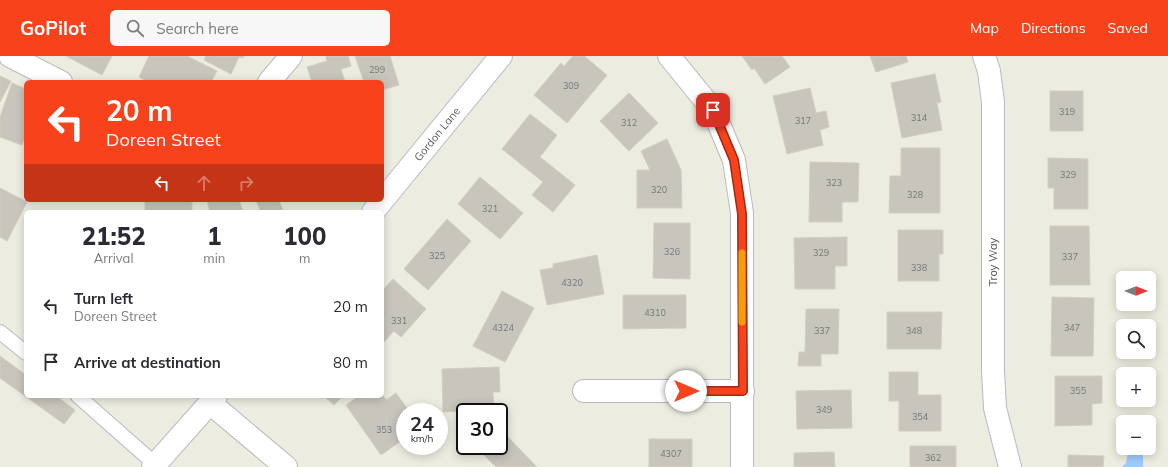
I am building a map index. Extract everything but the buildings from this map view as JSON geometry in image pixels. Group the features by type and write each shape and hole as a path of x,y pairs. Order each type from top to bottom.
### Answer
{"street":[{"path":"10,56 57,80"},
{"path":"271,80 291,56"},
{"name":"Gordon Lane","path":"384,199 501,56"},
{"path":"669,56 713,110 734,160 742,214 742,467"},
{"name":"Troy Way","path":"984,56 989,71 993,102 993,371 995,408 1010,467"},
{"name":"Gordon Lane","path":"375,210 381,202"},
{"path":"584,391 743,391"},
{"path":"154,466 213,399 286,467"}],"lane":[{"path":"0,332 24,351"},
{"path":"80,398 154,466"}],"water":[{"path":"1128,455 1143,455 1143,467 1122,467 1126,463"}],"slow traffic":[{"path":"742,253 742,322"}],"route":[{"path":"686,391 743,391 742,214 734,160 713,110"}]}
